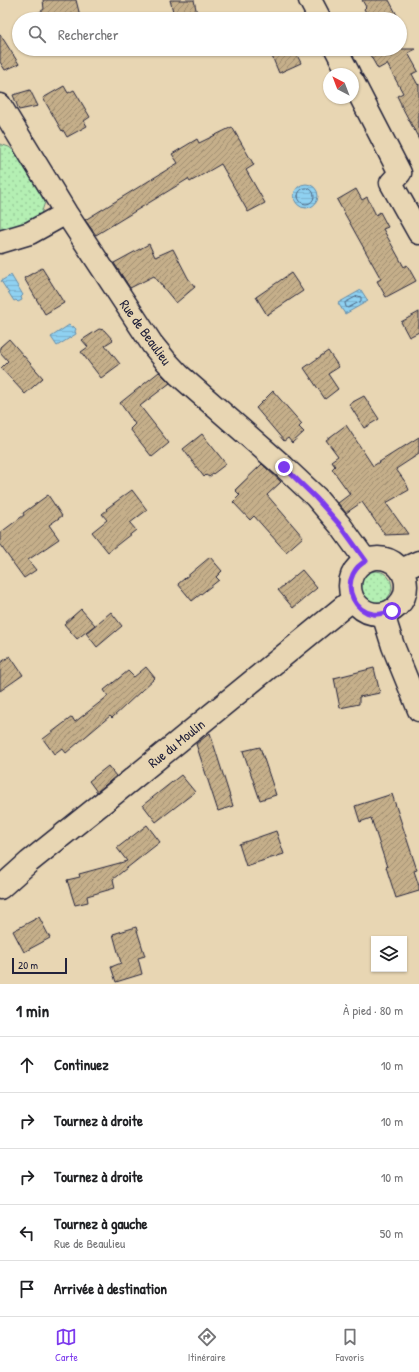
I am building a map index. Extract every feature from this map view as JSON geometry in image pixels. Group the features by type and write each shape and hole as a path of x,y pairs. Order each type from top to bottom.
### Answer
{"street":[{"path":"310,0 316,12"},
{"path":"340,56 346,68"},
{"path":"359,94 400,173 391,183 419,233"},
{"name":"Rue de Beaulieu","path":"3,119 152,344 165,360 179,375 284,467 316,498 340,525 366,561"},
{"path":"0,242 30,233 66,213"},
{"path":"375,558 385,559 394,563 410,566 405,578 406,588 404,597 399,605 392,611 383,614 374,614 365,611 352,599 350,590 352,577 358,566 366,561 375,558"},
{"name":"Rue du Moulin","path":"0,888 29,862 352,599"},
{"path":"383,614 393,646 419,710"}],"green space":[{"path":"0,144 9,147 14,151 45,202 40,217 0,235"},
{"path":"373,571 379,571 389,578 392,587 391,593 385,600 379,603 373,603 363,596 360,590 360,584 367,574"}],"water":[{"path":"306,184 315,187 318,196 315,205 306,208 297,205 294,196 297,187"},
{"path":"11,275 23,295 21,297 22,300 18,302 16,300 14,301 1,281"},
{"path":"361,290 368,301 345,314 338,303"},
{"path":"69,325 76,329 76,334 57,346 51,337"}],"building":[{"path":"43,0 76,0 79,12 40,12 44,9"},
{"path":"170,0 194,0 197,12 173,12"},
{"path":"362,0 389,0 395,12 366,12 364,9 366,7"},
{"path":"0,34 12,53 12,56 14,56 19,64 5,70 0,62"},
{"path":"407,49 416,49 408,53 418,71 412,74 418,85 419,84 419,139 397,96 403,93 387,64 378,69 371,56 407,56"},
{"path":"272,56 298,56 301,63 279,73"},
{"path":"64,86 68,93 74,90 90,117 84,121 87,126 67,137 43,98"},
{"path":"30,90 38,106 19,110 13,95"},
{"path":"232,127 254,165 246,170 265,203 248,212 221,164 190,182 188,179 96,235 85,220 178,163 172,154 197,139 199,143"},
{"path":"356,189 362,200 367,197 376,215 380,212 388,227 383,229 404,267 407,265 416,281 386,297 377,281 381,279 337,200"},
{"path":"149,244 155,257 173,249 188,278 195,287 176,303 154,276 130,288 114,263"},
{"path":"42,268 64,303 45,314 24,278"},
{"path":"291,273 303,291 267,315 256,297"},
{"path":"419,312 419,332 409,337 401,322"},
{"path":"99,329 104,330 113,340 105,345 120,364 101,378 81,352 88,347 82,340"},
{"path":"9,339 43,378 25,394 1,368 8,361 0,352 0,347"},
{"path":"328,351 339,367 328,374 338,389 325,399 304,368"},
{"path":"159,372 170,383 140,406 169,443 152,457 130,429 135,424 120,403"},
{"path":"273,391 302,424 299,427 304,432 292,443 288,438 284,441 256,408"},
{"path":"364,396 379,419 364,428 349,404"},
{"path":"346,425 373,466 419,437 419,454 396,469 409,490 386,503 408,534 385,535 362,502 346,513 338,503 350,494 332,469 335,466 331,461 338,456 326,440"},
{"path":"202,434 226,464 209,477 206,475 204,477 183,449"},
{"path":"262,464 281,482 267,495 303,537 286,552 254,516 250,520 233,502 240,495 235,490"},
{"path":"132,490 147,510 130,523 136,530 108,552 92,532 107,520 102,514 107,510 106,509"},
{"path":"48,495 62,516 49,525 59,539 28,560 36,570 24,578 0,545 0,533 24,515 23,513"},
{"path":"210,557 222,571 216,577 219,580 192,601 178,584"},
{"path":"302,570 317,588 293,608 278,590"},
{"path":"81,609 95,625 77,639 64,624"},
{"path":"111,612 122,626 97,647 86,633"},
{"path":"10,656 23,675 0,691 0,663"},
{"path":"146,667 155,678 112,718 110,716 66,753 62,748 54,754 43,739 72,717 75,722 108,696 104,690 128,671 134,677"},
{"path":"374,668 380,693 359,697 359,704 340,708 334,678"},
{"path":"210,733 233,806 218,811 196,744"},
{"path":"260,747 276,795 260,800 243,751"},
{"path":"108,766 116,776 97,792 89,781"},
{"path":"181,775 195,792 156,822 143,805"},
{"path":"392,794 417,870 414,871 419,886 419,891 396,898 371,818 360,822 355,806"},
{"path":"147,825 160,842 113,879 115,888 87,896 88,902 75,905 67,880 80,877 79,874 127,861 117,848"},
{"path":"276,831 284,854 246,866 239,844"},
{"path":"39,917 50,938 24,952 13,931"},
{"path":"136,927 145,956 138,958 142,974 116,982 111,967 121,963 113,934"}],"route":[{"path":"284,467 316,498 340,525 366,561 358,566 350,581 352,599 365,611 374,614 383,614 392,611"}]}
